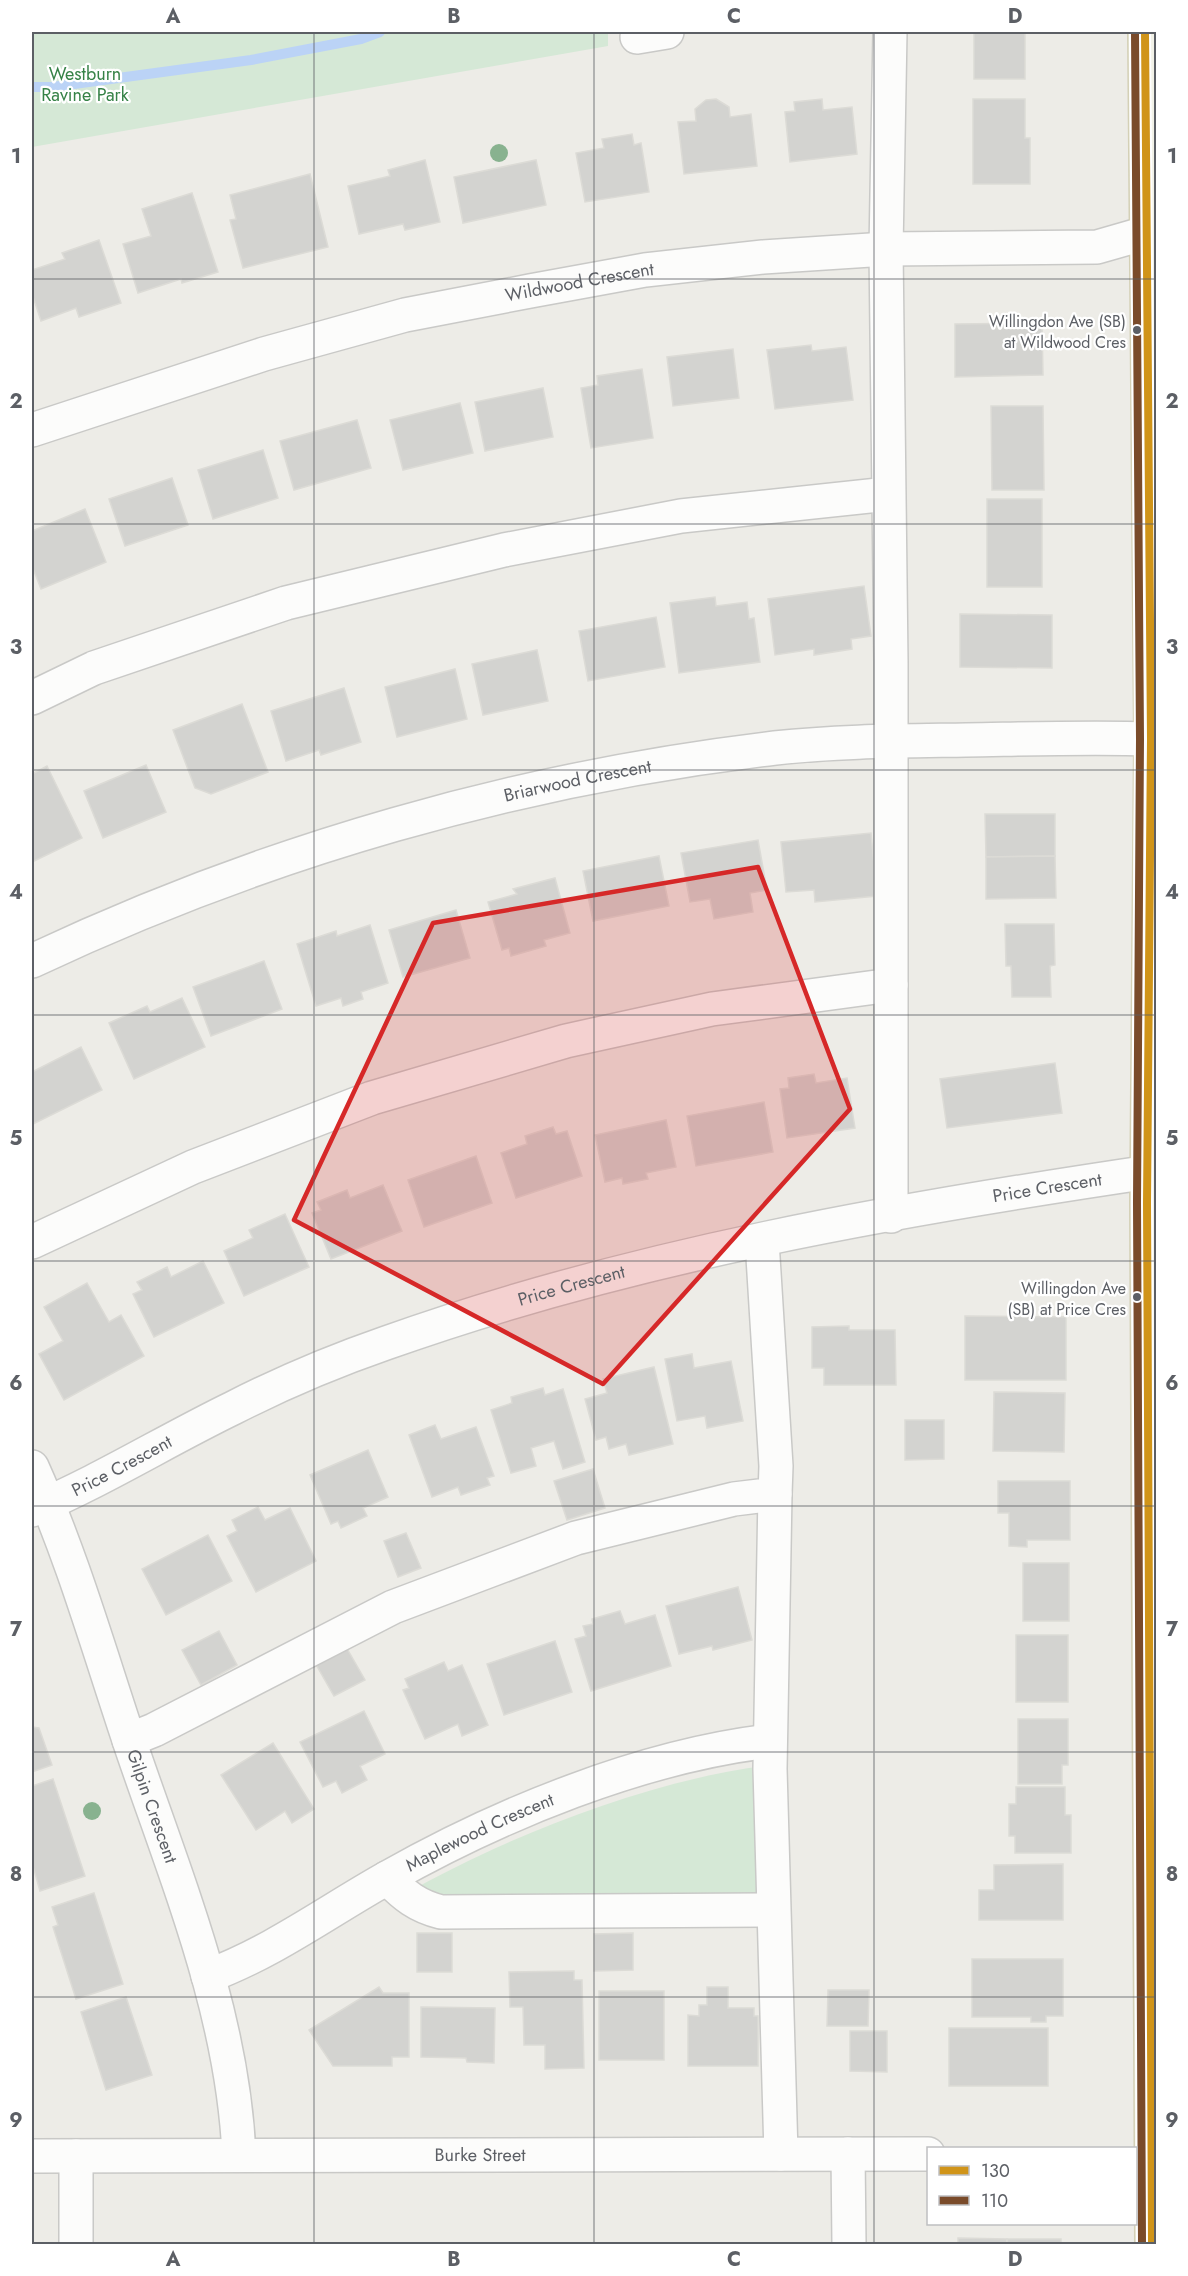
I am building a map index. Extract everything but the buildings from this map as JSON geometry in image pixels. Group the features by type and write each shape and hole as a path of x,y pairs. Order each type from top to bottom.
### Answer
{"main road":[{"path":"1144,32 1151,231 1152,1172 1144,2155 1152,2244"}],"street":[{"path":"890,32 886,249 891,1216"},
{"name":"Wildwood Crescent","path":"32,430 264,354 405,315 645,270 763,256 886,249 1097,247 1151,231"},
{"path":"32,698 94,669 286,603 504,550 681,516 888,494"},
{"name":"Briarwood Crescent","path":"32,961 110,924 226,879 331,844 441,812 565,783 676,762 778,748 890,741 1099,737 1151,739"},
{"path":"32,1242 194,1167 383,1095 566,1041 690,1014 891,986"},
{"name":"Price Crescent","path":"40,1506 233,1407 385,1343 491,1309 616,1274 762,1241 891,1216 1152,1172"},
{"path":"762,1241 776,1466 770,1741 772,1910 781,2154"},
{"name":"Gilpin Crescent","path":"32,1467 40,1506 66,1550 208,1976 228,2056 237,2114 238,2155"},
{"path":"129,1740 154,1730 393,1607 576,1539 734,1499 775,1494"},
{"name":"Maplewood Crescent","path":"208,1976 253,1958 387,1878 462,1837 620,1775 726,1747 770,1741"},
{"path":"387,1878 407,1899 422,1907 441,1912 772,1910"},
{"path":"848,2154 849,2244"},
{"name":"Burke Street","path":"32,2156 927,2154"},
{"path":"76,2156 76,2244"}],"highlighted area":[{"path":"758,867 850,1109 603,1384 294,1220 433,923"}],"green space":[{"name":"Westburn Ravine Park","path":"32,32 608,32 608,46 32,147"},
{"path":"770,1765 772,1910 403,1895 488,1851 581,1813 677,1783 724,1772"}],"waterway":[{"path":"32,87 52,87 251,60 361,39 380,32"}],"transit line":[{"name":"110","path":"1135,32 1140,739 1137,1203 1142,2244"},
{"name":"130","path":"1145,32 1151,739 1147,1203 1152,2244"}],"place":[{"name":"Willingdon Ave (SB) at Wildwood Cres","path":"1137,330"},
{"name":"Willingdon Ave (SB) at Price Cres","path":"1137,1297"}]}
